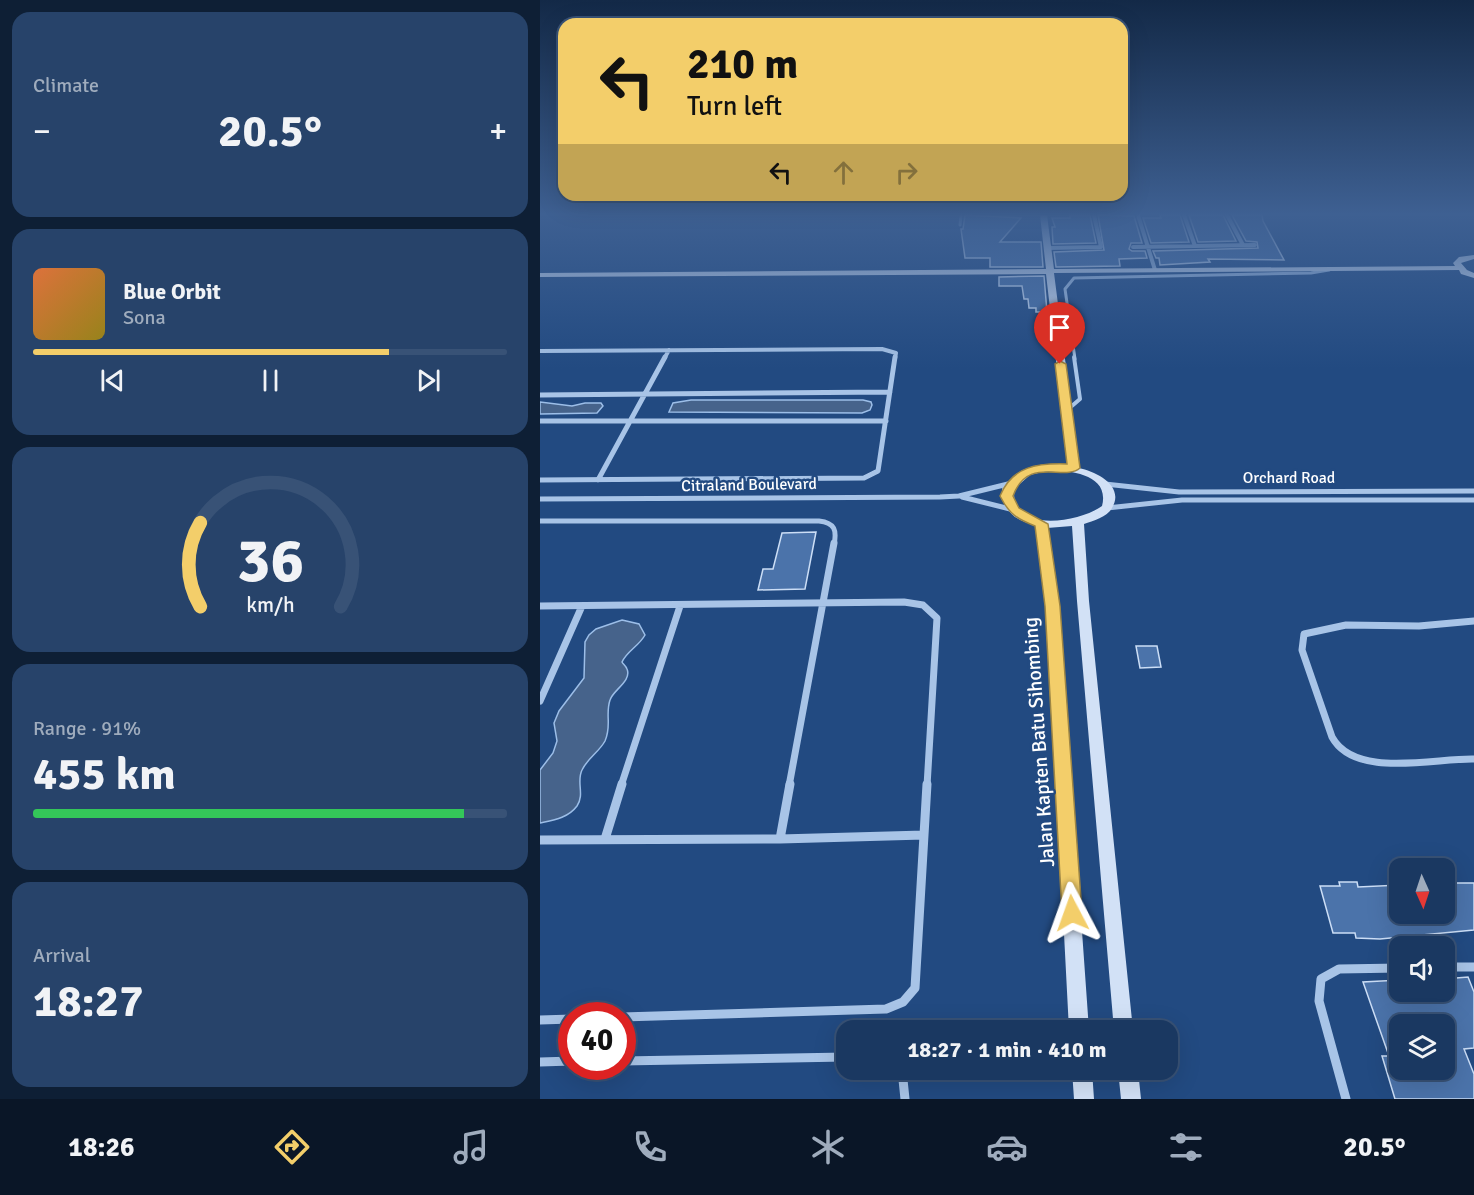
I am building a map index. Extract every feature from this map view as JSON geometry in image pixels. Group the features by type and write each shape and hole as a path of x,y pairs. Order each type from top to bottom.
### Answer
{"street":[{"path":"1048,266 1074,468"},
{"path":"540,275 1459,268 1474,276"},
{"path":"598,480 669,350"},
{"path":"540,351 890,350 896,353 878,471 864,478 540,480"},
{"path":"540,395 890,392"},
{"path":"540,422 886,421"},
{"path":"1074,468 1092,474 1105,484 1110,496 1107,508 1096,518 1078,524 1060,526 1041,524 1021,516 1014,510 1007,496 1012,482 1038,469 1074,468"},
{"name":"Citraland Boulevard","path":"540,499 959,496 1012,482"},
{"name":"Orchard Road","path":"1105,484 1179,492 1474,491"},
{"name":"Citraland Boulevard","path":"959,496 1014,510"},
{"name":"Orchard Road","path":"1107,508 1182,500 1474,500"},
{"path":"540,521 829,522 835,527 837,534 821,604 780,839"},
{"name":"Jalan Kapten Batu Sihombing","path":"1041,524 1053,606 1078,1020"},
{"path":"1078,524 1083,601 1123,1020"},
{"path":"540,606 923,603 931,608 937,618 915,988 903,1002 886,1009 636,1017"},
{"path":"540,701 582,606"},
{"path":"605,839 643,714 680,606"},
{"path":"1474,621 1419,626 1317,628 1304,634 1302,650 1335,744 1349,757 1381,762 1474,759"},
{"path":"540,840 924,836"},
{"path":"1455,967 1474,967"},
{"path":"1346,1099 1319,1001 1321,978 1340,969 1389,968"},
{"path":"540,1020 558,1019"},
{"path":"636,1061 836,1057"},
{"path":"540,1062 558,1061"},
{"path":"904,1080 905,1099"},
{"path":"1082,1080 1083,1099"},
{"path":"1129,1080 1131,1099"}],"lane":[{"path":"1066,411 1080,399 1065,289 1067,282 1072,279 1311,273 1341,268"}],"water":[{"path":"691,400 863,400 871,402 872,405 870,410 862,413 669,412 673,403"},
{"path":"540,402 572,406 601,403 603,406 597,413 540,414"},
{"path":"622,620 639,624 645,635 622,662 627,668 627,678 610,700 605,741 580,774 580,797 577,806 565,816 540,823 540,770 553,753 557,741 554,723 559,711 584,678 585,642 596,629"}],"building":[{"path":"1043,266 1043,267 990,267"},
{"path":"1044,276 1047,312 1036,312 1036,308 1029,308 1028,299 1024,299 1022,286 999,286 999,277"},
{"path":"816,532 805,589 758,590 763,569 773,569 782,533"},
{"path":"1136,646 1157,646 1161,667 1140,668"},
{"path":"1339,882 1357,882 1358,887 1389,886 1389,924 1455,924 1455,883 1474,883 1474,930 1389,936 1389,938 1380,939 1356,938 1355,933 1333,933 1320,886 1340,886"},
{"path":"1468,977 1474,992 1474,1048 1464,1049 1474,1074 1474,1099 1395,1099 1389,1080 1455,1080 1455,1014 1389,1014 1389,1056 1363,982 1389,981 1389,1002 1455,1002 1455,978"},
{"path":"1382,1056 1389,1056 1389,1079"}],"route":[{"path":"1060,364 1074,468 1050,467 1028,472 1012,482 1007,496 1009,503 1021,516 1041,524 1053,606 1072,913"}]}
